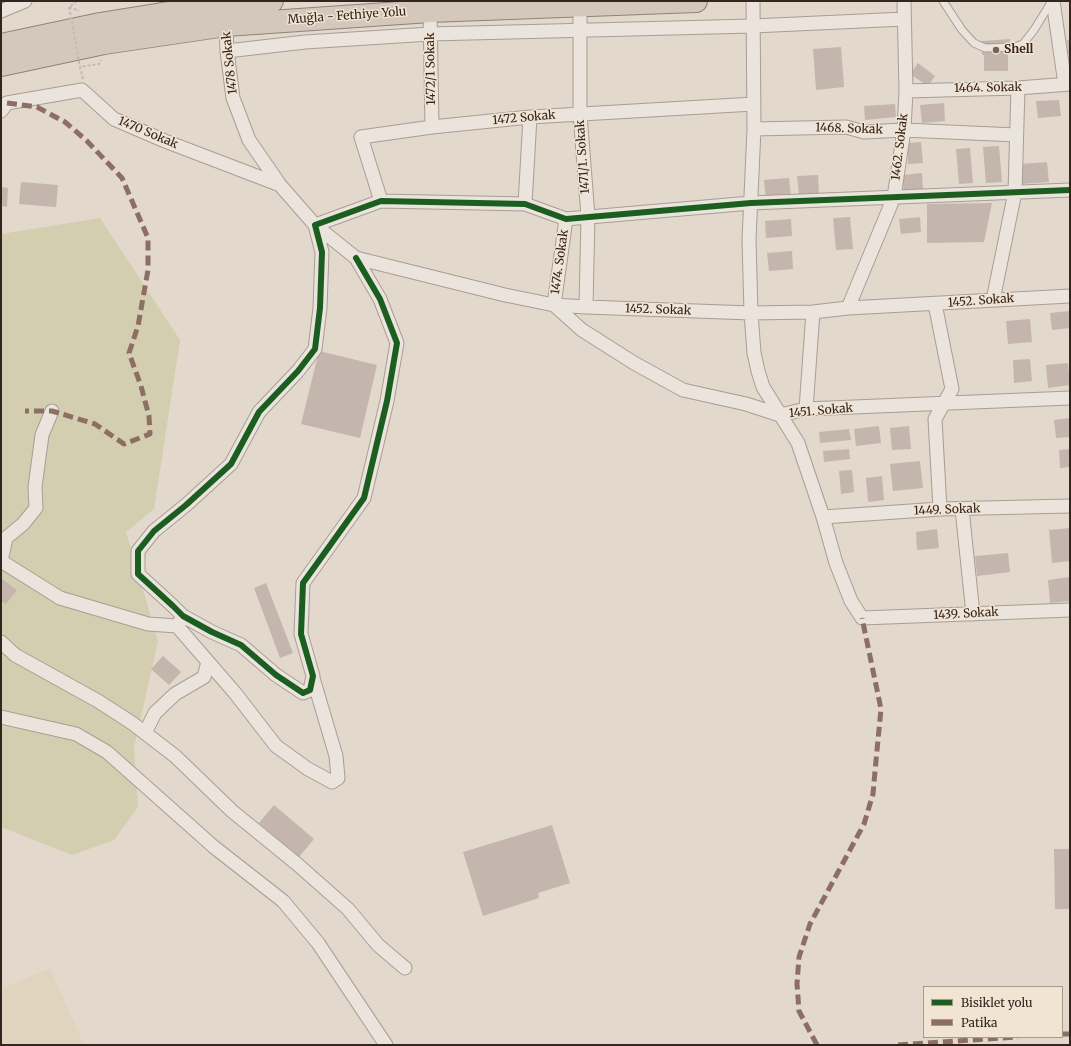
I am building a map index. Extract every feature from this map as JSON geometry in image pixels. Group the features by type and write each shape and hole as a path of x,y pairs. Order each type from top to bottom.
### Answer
{"highway":[{"name":"Muğla - Fethiye Yolu","path":"1,45 100,24 221,10 272,1"},
{"name":"Muğla - Fethiye Yolu","path":"1,65 104,43 221,10 430,11 696,1"}],"street":[{"path":"1,11 25,1"},
{"path":"753,1 754,129 749,240 751,313 754,354 763,387 798,443 823,517"},
{"name":"1462. Sokak","path":"848,308 894,197 904,130 906,91 904,1"},
{"path":"1052,1 1068,84"},
{"name":"1471/1. Sokak","path":"580,6 580,114 588,216 586,308"},
{"name":"1478 Sokak","path":"221,10 233,98 250,140 280,185"},
{"name":"1472/1 Sokak","path":"430,11 432,127"},
{"path":"227,52 305,42 430,34 580,29 754,26 904,19"},
{"name":"1464. Sokak","path":"906,91 1018,88 1068,84"},
{"path":"993,300 1015,192 1018,88"},
{"name":"1470 Sokak","path":"1,111 7,103 82,90 114,119 165,141 280,185"},
{"name":"1472 Sokak","path":"381,201 361,137 432,127 530,117 754,104"},
{"path":"526,204 530,117"},
{"name":"1468. Sokak","path":"754,129 846,127 864,132 904,130 1016,135"},
{"name":"1452. Sokak","path":"280,185 315,225 356,258 554,306 751,313 813,312 848,308 1070,296"},
{"path":"356,258 380,299 397,343 387,401 364,498 303,583 301,634 336,756 338,778 332,782 308,769 276,746 235,693 208,662 180,621 173,606 138,574 138,551 154,531 186,505 231,464 259,412 298,371 316,349 320,308 322,252 315,225 381,201 526,204 566,219 751,203 1070,190"},
{"name":"1474. Sokak","path":"554,306 566,219"},
{"path":"935,304 952,389 935,419 940,509"},
{"name":"1451. Sokak","path":"554,306 582,330 634,363 682,390 746,404 780,415 806,410 1070,398"},
{"path":"806,410 813,312"},
{"path":"52,411 42,435 35,487 36,508 24,524 6,538 1,561 60,598 148,624 180,621 212,632 240,645 276,674 303,693 310,690 313,676"},
{"name":"1449. Sokak","path":"823,517 940,509 1070,506"},
{"path":"962,509 973,614"},
{"name":"1439. Sokak","path":"823,517 836,563 851,601 862,618 1070,610"},
{"path":"1,642 15,655 98,701 145,733 175,756 232,811 297,864 348,909 378,945 405,968"},
{"path":"145,733 155,713 174,694 204,677 208,662"},
{"path":"1,717 76,734 107,752 214,847 283,901 318,943 386,1045"}],"lane":[{"path":"943,1 962,30 974,43 985,48 1014,47 1023,44 1034,30 1052,1"}],"path":[{"path":"77,1 69,7 80,67 99,64"}],"shaded area":[{"path":"100,218 180,340 154,509 126,532 158,641 134,748 138,807 114,840 72,855 1,827 1,234"},
{"path":"50,968 84,1045 1,1045 1,989"}],"building":[{"path":"1010,39 1008,71 984,71 984,55 982,55 981,41"},
{"path":"1067,40 1070,40 1070,54 1068,54"},
{"path":"841,47 844,87 816,90 813,49"},
{"path":"918,63 935,76 928,86 910,74"},
{"path":"1059,100 1061,116 1038,118 1036,101"},
{"path":"944,103 945,121 922,123 920,105"},
{"path":"895,104 896,117 865,120 864,106"},
{"path":"921,142 923,163 908,164 907,143"},
{"path":"999,146 1002,182 986,183 983,147"},
{"path":"970,148 973,183 959,184 956,149"},
{"path":"1047,162 1049,182 1022,184 1020,164"},
{"path":"922,173 923,191 904,193 902,175"},
{"path":"818,175 819,193 799,195 797,176"},
{"path":"789,178 791,198 766,200 764,180"},
{"path":"21,182 58,185 56,207 19,204"},
{"path":"1,187 8,188 7,207 1,206"},
{"path":"992,203 984,242 927,243 927,204"},
{"path":"850,217 853,249 836,250 833,218"},
{"path":"920,217 921,232 901,234 899,219"},
{"path":"791,219 792,236 766,238 765,221"},
{"path":"792,251 793,269 769,271 767,253"},
{"path":"1070,311 1070,328 1052,330 1050,313"},
{"path":"1030,319 1032,342 1008,344 1006,321"},
{"path":"319,351 377,365 360,438 301,424"},
{"path":"1030,359 1032,381 1014,383 1013,360"},
{"path":"1068,363 1070,385 1048,388 1046,365"},
{"path":"1070,418 1070,437 1056,438 1054,420"},
{"path":"879,426 881,443 856,446 854,429"},
{"path":"909,426 911,449 892,450 890,428"},
{"path":"849,429 851,440 820,443 819,432"},
{"path":"849,449 850,459 824,462 823,451"},
{"path":"1070,449 1070,467 1060,468 1059,450"},
{"path":"920,461 923,488 893,491 890,464"},
{"path":"852,470 854,492 841,494 839,471"},
{"path":"882,476 884,500 868,502 866,478"},
{"path":"1070,528 1070,561 1052,563 1049,530"},
{"path":"937,529 939,548 917,550 916,532"},
{"path":"1008,553 1010,572 977,576 975,556"},
{"path":"1070,577 1070,601 1050,603 1048,580"},
{"path":"1,578 17,590 6,604 1,601"},
{"path":"266,583 293,653 280,658 254,588"},
{"path":"163,656 181,672 169,685 151,669"},
{"path":"274,805 314,839 299,857 259,823"},
{"path":"552,825 570,883 538,893 539,898 483,916 463,852"},
{"path":"1054,849 1070,849 1070,909 1055,909"}],"marked path":[{"path":"7,103 37,107 65,122 87,141 122,178 148,238 148,270 138,326 129,353 141,386 149,416 150,434 124,444 95,424 52,411 25,411"},
{"path":"817,1045 799,1011 797,984 799,957 810,924 864,824 873,794 881,709 862,618"},
{"path":"1063,1034 1070,1034"},
{"path":"898,1045 1003,1038"}],"cycle path":[{"path":"356,258 380,299 397,343 387,401 364,498 303,583 301,634 313,676 310,690 303,693 276,675 241,645 212,632 183,616 138,574 138,551 154,531 186,505 231,464 259,412 298,371 315,349 320,308 322,252 315,225 381,201 525,204 566,219 751,203 1070,190"}],"place":[{"name":"Shell","path":"996,50"}]}
